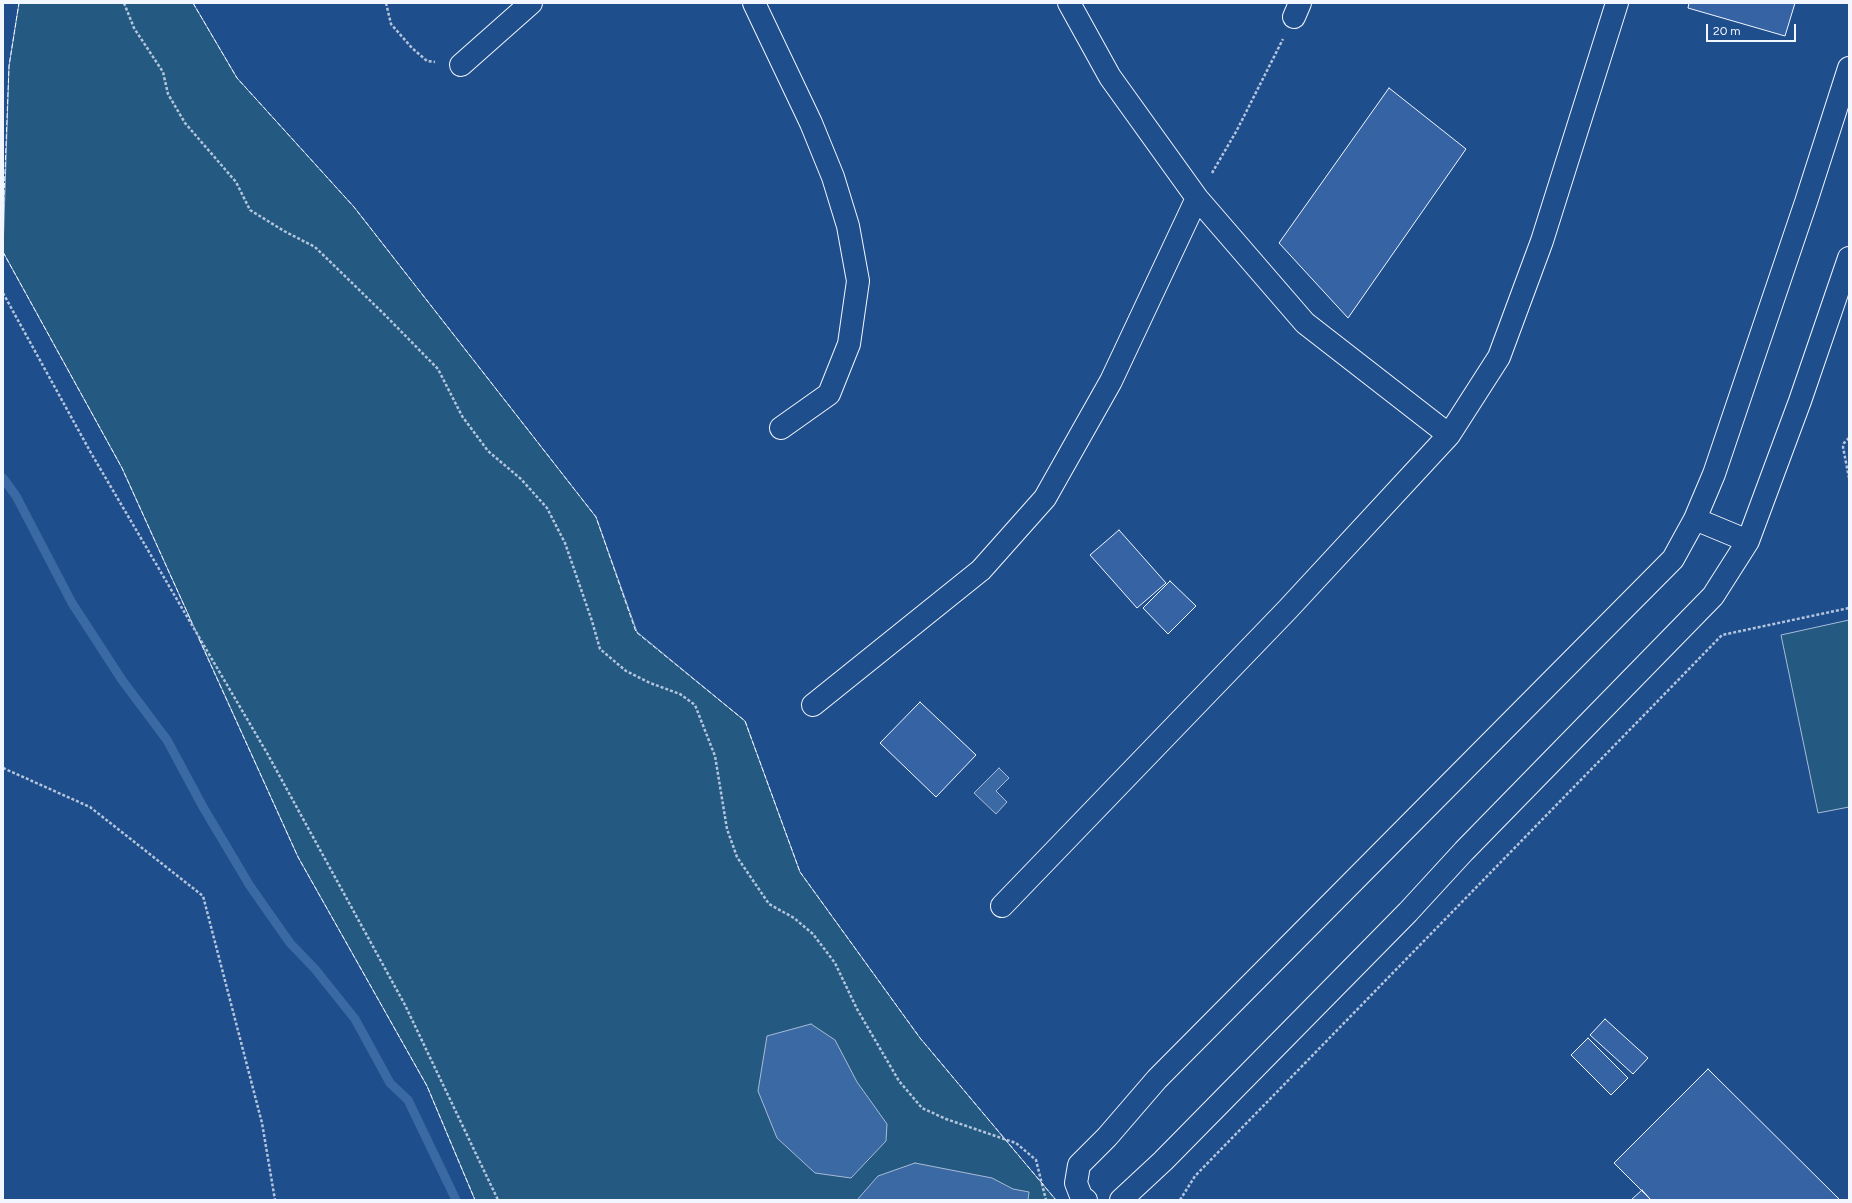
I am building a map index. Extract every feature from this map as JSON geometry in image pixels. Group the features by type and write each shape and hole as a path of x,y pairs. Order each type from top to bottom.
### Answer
{"street":[{"path":"461,65 531,3"},
{"path":"754,3 811,123 833,176 848,226 858,281 849,344 829,394 781,428"},
{"path":"1069,3 1110,77 1197,198 1305,322 1449,435"},
{"path":"1002,906 1282,614 1449,435 1499,357 1542,242 1617,3"},
{"path":"1086,1200 1081,1196 1076,1183 1079,1166 1107,1137 1157,1079 1673,559 1695,519 1714,474 1806,202 1849,68"},
{"path":"813,704 981,570 1045,498 1111,381 1197,198"},
{"path":"1121,1200 1163,1160 1408,912 1573,738 1713,596 1748,541 1800,401 1849,258"},
{"path":"1695,519 1748,541"}],"path":[{"path":"124,3 134,28 163,72 168,94 185,123 236,182 250,210 284,231 315,247 385,314 438,368 462,416 488,451 521,479 547,508 565,543 600,649 626,671 650,683 680,694 695,705 715,756 727,829 737,857 769,904 794,918 813,934 835,963 857,1009 899,1082 922,1108 946,1119 1016,1143 1036,1160 1046,1200"},
{"path":"386,3 391,24 412,48 427,61 461,65"},
{"path":"1197,198 1237,130 1297,10"},
{"path":"3,293 91,452 267,753 405,1005 498,1200"},
{"path":"1849,438 1844,442 1843,447 1849,478"},
{"path":"1180,1200 1195,1176 1722,635 1849,608"},
{"path":"3,768 90,807 203,896 262,1124 275,1200"}],"shaded area":[{"path":"19,3 193,3 237,78 354,207 596,517 637,632 745,721 800,872 920,1038 1056,1200 475,1200 427,1086 298,857 122,468 3,252 9,66"},
{"path":"1849,620 1849,807 1818,813 1781,635"},
{"path":"999,768 1009,778 996,791 1007,802 996,814 974,793"},
{"path":"811,1024 835,1040 857,1082 887,1124 886,1141 851,1178 815,1173 777,1138 758,1091 767,1036"},
{"path":"915,1163 992,1178 1013,1189 1029,1192 1028,1200 857,1200 878,1176"}],"building":[{"path":"1689,3 1795,3 1785,36 1688,8"},
{"path":"1389,88 1466,149 1348,318 1279,243"},
{"path":"1119,530 1166,583 1137,608 1090,555"},
{"path":"1170,581 1196,606 1168,634 1143,608"},
{"path":"920,702 976,755 936,797 880,743"},
{"path":"1605,1019 1648,1058 1633,1074 1590,1035"},
{"path":"1588,1038 1628,1078 1611,1095 1571,1055"},
{"path":"1708,1069 1840,1200 1651,1200 1614,1163"},
{"path":"1642,1190 1651,1200 1631,1200"}],"waterway":[{"path":"3,478 16,496 72,603 122,680 167,740 203,807 250,886 290,943 315,969 355,1019 390,1083 408,1100 456,1200"}],"fence":[{"path":"3,223 9,66 19,3"},
{"path":"193,3 237,78 354,207 596,517 636,632 745,721 800,872 920,1038 1056,1200"},
{"path":"3,252 122,468 192,623"},
{"path":"199,639 298,857 427,1086 475,1200"}]}
